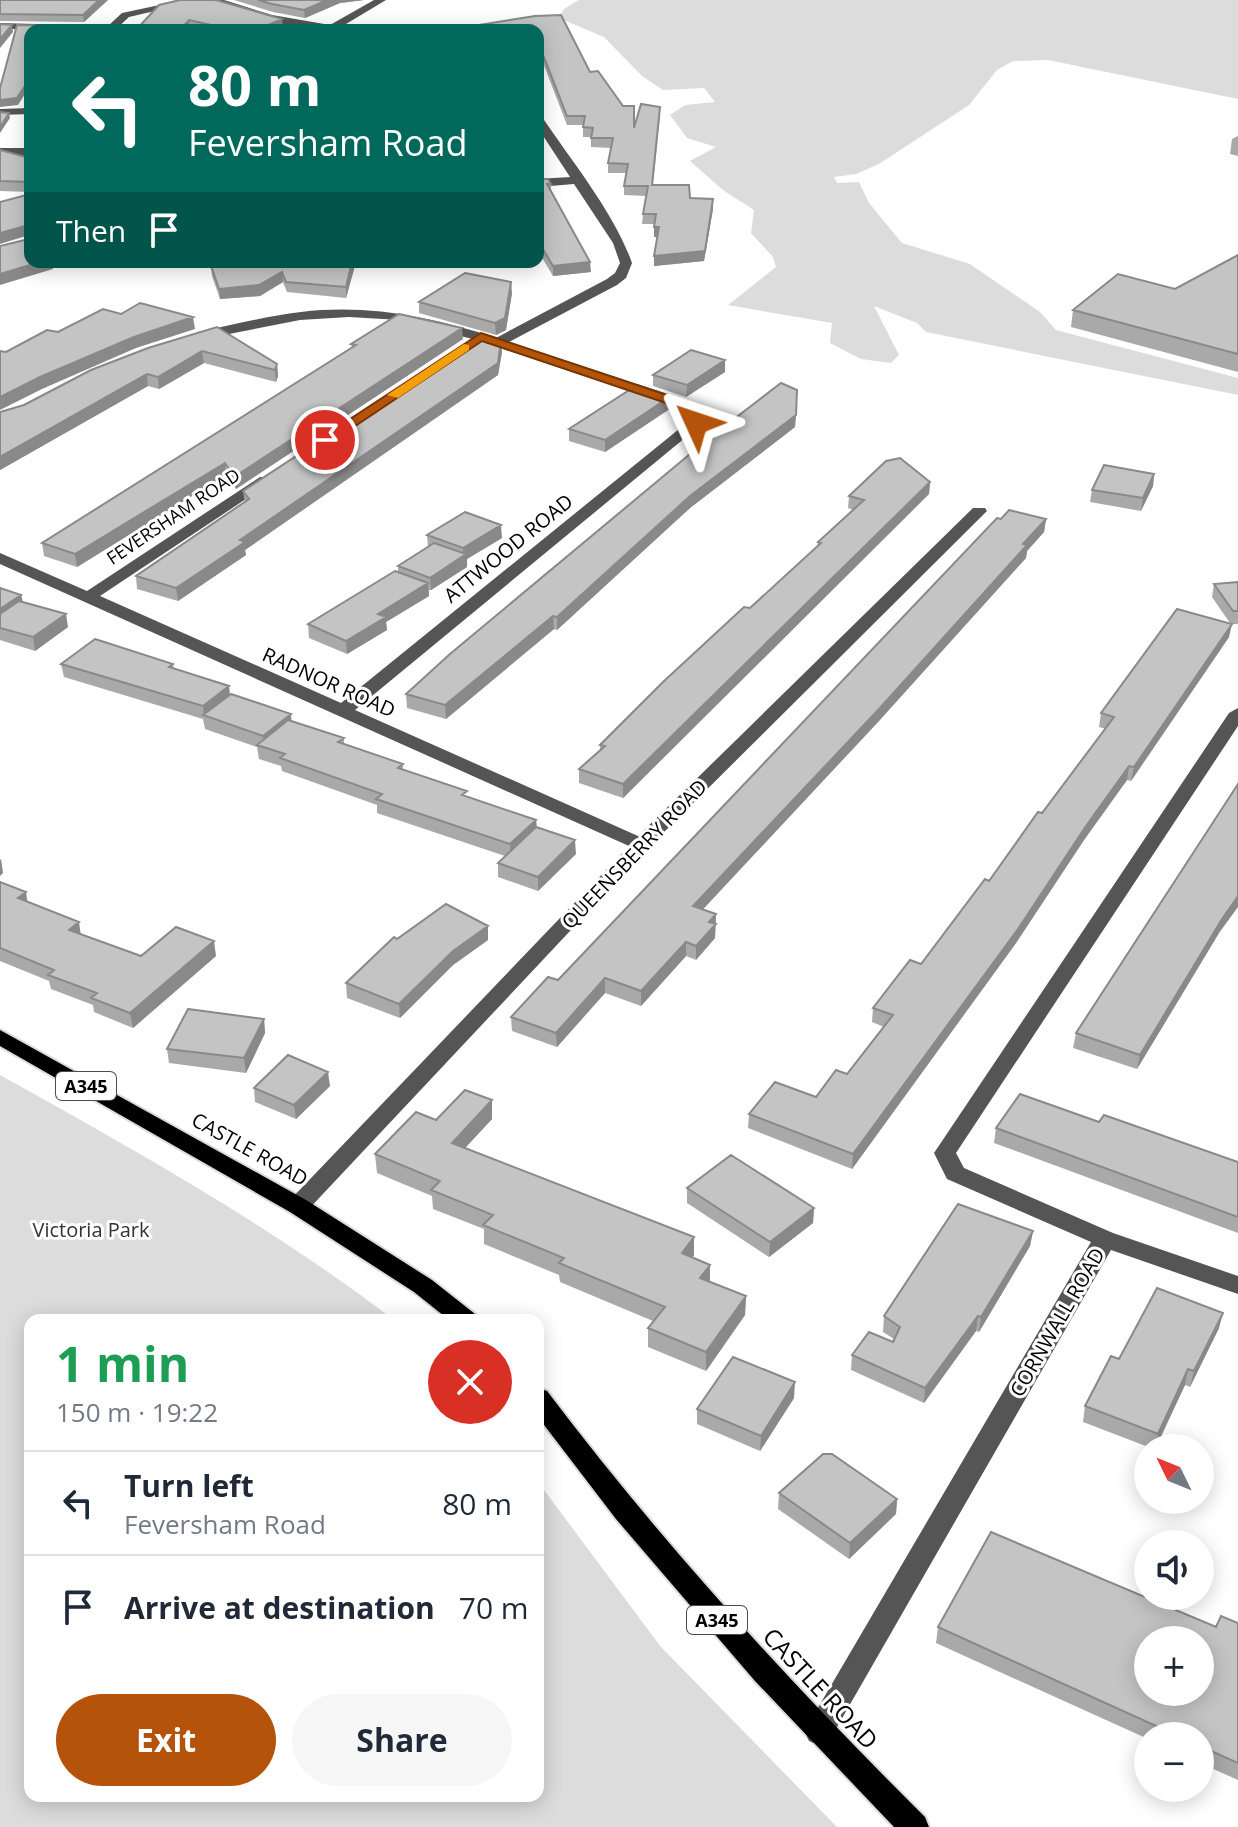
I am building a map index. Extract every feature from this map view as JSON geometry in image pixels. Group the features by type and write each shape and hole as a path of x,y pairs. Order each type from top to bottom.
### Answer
{"main road":[{"name":"CASTLE ROAD","path":"0,1037 298,1206 423,1286 458,1314"},
{"name":"CASTLE ROAD","path":"544,1406 649,1543 819,1732 914,1827"}],"street":[{"path":"116,24 126,15 197,0"},
{"path":"214,0 258,15 308,24"},
{"path":"344,24 381,0"},
{"path":"0,26 24,27"},
{"path":"0,112 24,111"},
{"path":"179,341 300,316 349,313 423,319 474,341 498,342 600,289 625,268 625,257 544,128"},
{"path":"0,152 24,152"},
{"path":"544,183 579,180"},
{"name":"ATTWOOD ROAD","path":"341,712 696,423 697,416 683,404 498,342"},
{"name":"FEVERSHAM ROAD","path":"88,597 276,473"},
{"name":"QUEENSBERRY ROAD","path":"298,1206 641,844 979,511"},
{"name":"RADNOR ROAD","path":"0,558 641,844"},
{"name":"CORNWALL ROAD","path":"819,1732 1105,1239 955,1173 945,1153 1238,713"},
{"path":"1105,1239 1238,1285"}],"green space":[{"path":"579,0 1238,0 1238,99 1048,60 1013,61 997,70 969,105 879,164 856,174 834,177 837,183 859,182 869,203 902,243 970,264 1040,312 1056,330 1238,378 1238,395 926,332 917,323 874,306 899,355 891,363 861,359 830,343 832,323 728,305 776,267 773,257 751,233 754,210 723,190 690,161 716,147 687,138 670,115 685,105 715,102 704,88 663,90 642,76 604,37 559,18 564,9"},
{"name":"Victoria Park","path":"0,1075 251,1221 386,1314 24,1314 24,1802 544,1802 544,1490 661,1647 837,1827 0,1827"}],"building":[{"path":"0,0 99,0 83,15 0,14"},
{"path":"180,0 216,0 282,19 271,24 207,24 189,20 185,24 142,24 159,5"},
{"path":"258,0 327,0 304,10"},
{"path":"561,15 590,72 598,71 623,106 634,106 634,128 641,104 660,107 652,185 689,185 690,198 713,199 705,251 654,256 659,227 654,227 656,214 643,214 648,186 624,186 628,164 608,163 613,138 591,138 593,128 583,127 585,116 567,116 544,57 544,24 485,24"},
{"path":"0,24 12,25 0,39"},
{"path":"17,25 24,25 24,87 17,98 0,100 0,88"},
{"path":"0,112 9,113 0,127"},
{"path":"0,150 24,156 24,182 0,181"},
{"path":"544,179 551,184 547,184 590,262 553,266 544,251"},
{"path":"24,196 24,226 0,233 0,202"},
{"path":"24,240 24,267 0,274 0,246"},
{"path":"1238,255 1238,354 1073,310 1118,274 1175,289"},
{"path":"212,268 351,268 346,287 286,282 282,272 259,285 219,289"},
{"path":"465,273 511,282 505,318 495,323 419,302"},
{"path":"140,303 193,317 134,337 0,397 0,351 6,352 47,330 58,332 103,309 121,314"},
{"path":"399,314 462,328 234,477 225,463 75,554 42,543 356,345 351,344"},
{"path":"217,327 277,364 275,370 202,351 158,377 147,374 0,457 0,412 24,405 91,370 148,348"},
{"path":"482,334 501,340 498,363 240,540 245,542 176,588 136,576 249,499 243,491"},
{"path":"691,350 725,360 687,385 653,375"},
{"path":"781,383 797,390 796,415 690,496 557,617 553,616 445,705 406,694 708,439"},
{"path":"637,385 671,396 605,440 569,429"},
{"path":"900,458 930,482 623,784 579,769 605,746 600,745 663,682 744,607 750,608 864,500 849,496 886,461"},
{"path":"1104,465 1154,474 1143,498 1092,490"},
{"path":"1009,510 1046,519 1023,544 1027,545 879,709 693,906 716,914 709,922 716,924 696,946 686,942 641,991 605,978 556,1033 511,1017 548,977 558,980 997,518 1001,519"},
{"path":"465,512 501,525 463,548 427,535"},
{"path":"434,543 466,554 430,578 398,566"},
{"path":"395,571 428,583 378,614 386,617 346,641 308,624"},
{"path":"1238,582 1238,611 1233,611 1214,584"},
{"path":"0,588 21,595 0,609"},
{"path":"19,601 66,614 33,637 0,628 0,614"},
{"path":"1177,609 1232,624 1134,767 1129,766 1018,929 853,1154 749,1114 775,1082 816,1097 836,1070 847,1074 893,1015 873,1008 910,960 921,964 985,879 989,881 1038,812 1042,813 1114,717 1101,713"},
{"path":"95,639 229,686 203,706 61,664"},
{"path":"231,694 291,714 263,736 203,715"},
{"path":"288,720 344,738 338,742 403,764 398,768 467,791 462,795 536,820 510,844 376,799 382,794 280,758 285,754 257,745"},
{"path":"1238,784 1238,896 1140,1055 1076,1033"},
{"path":"536,827 575,840 538,877 498,863"},
{"path":"0,882 26,892 18,898 79,922 69,930 141,956 176,927 214,941 130,1013 91,998 97,993 48,975 54,970 0,948"},
{"path":"446,904 488,926 453,951 399,1004 346,983 394,937 397,939"},
{"path":"188,1009 264,1019 244,1058 167,1049"},
{"path":"288,1055 328,1072 294,1105 254,1088"},
{"path":"465,1090 492,1100 452,1143 694,1237 682,1253 710,1265 700,1278 746,1296 706,1352 648,1328 665,1307 559,1263 564,1258 483,1225 493,1215 431,1190 440,1181 375,1154 416,1112 436,1120"},
{"path":"1020,1094 1099,1122 1104,1115 1238,1162 1238,1217 996,1128"},
{"path":"731,1155 814,1208 770,1242 687,1188"},
{"path":"958,1204 1033,1231 981,1317 978,1316 925,1388 852,1355 869,1332 893,1342 900,1327 884,1316"},
{"path":"1157,1288 1223,1313 1194,1371 1188,1369 1158,1434 1085,1406 1111,1356 1119,1359"},
{"path":"733,1357 795,1382 761,1436 697,1409"},
{"path":"823,1454 832,1454 897,1499 850,1543 779,1493"},
{"path":"991,1532 1134,1592 1134,1610 1176,1610 1214,1626 1134,1626 1134,1706 1214,1706 1214,1626 1221,1616 1238,1623 1238,1763 1214,1752 1214,1722 1147,1722 938,1627"}],"slow traffic":[{"path":"393,395 464,348"}],"route":[{"path":"325,440 481,337 683,404 697,416 696,423"}]}
